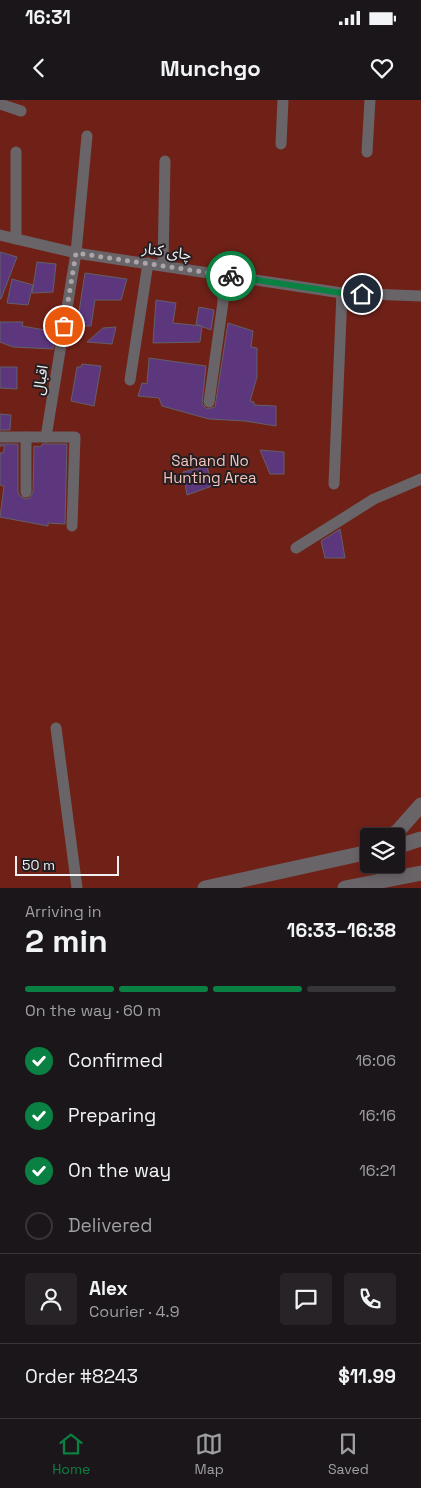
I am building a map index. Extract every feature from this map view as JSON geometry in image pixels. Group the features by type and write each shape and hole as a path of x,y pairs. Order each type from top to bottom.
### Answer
{"main road":[{"path":"401,828 421,805"},
{"path":"405,844 421,839"},
{"path":"205,888 360,854"},
{"path":"345,888 384,884 421,873"}],"street":[{"path":"281,144 283,100"},
{"path":"367,152 370,100"},
{"path":"0,104 21,111"},
{"name":"اقبال","path":"46,437 76,253 87,136"},
{"path":"16,152 16,239"},
{"path":"163,265 165,161"},
{"name":"چای کنار","path":"0,235 76,253 342,293 421,296"},
{"path":"130,380 148,263"},
{"path":"208,402 224,302 222,274"},
{"path":"334,484 342,293"},
{"path":"0,437 75,437 72,526"},
{"path":"26,437 26,492"},
{"path":"296,548 374,499 421,478"},
{"path":"56,728 77,888"}],"green space":[{"name":"Sahand No Hunting Area","path":"0,100 421,100 421,888 0,888"}],"building":[{"path":"0,252 17,257 1,299 0,299"},
{"path":"37,262 56,264 53,292 32,293"},
{"path":"85,273 127,279 121,300 95,300 91,326 80,326 79,312"},
{"path":"12,279 33,285 28,305 7,303"},
{"path":"156,300 176,303 173,323 202,326 200,342 153,343"},
{"path":"199,307 214,310 211,330 196,324"},
{"path":"0,322 23,322 22,326 56,332 53,349 13,347 0,342"},
{"path":"228,323 253,331 251,347 257,348 257,377 250,401 254,402 254,405 276,406 276,426 245,421 209,419 162,406 159,398 138,396 142,383 147,384 149,358 206,366 202,404 207,409 215,407"},
{"path":"116,327 112,344 87,342 103,328"},
{"path":"82,364 101,366 94,406 71,401 77,367 81,367"},
{"path":"0,367 17,367 17,389 0,388"},
{"path":"0,414 11,415 10,430 0,430"},
{"path":"0,444 18,444 18,492 20,496 26,499 30,498 33,492 34,446 41,447 42,444 67,444 65,524 48,523 48,526 0,517 4,486 0,485 0,453 3,453 5,446 0,446"},
{"path":"260,450 284,452 284,474 270,474"},
{"path":"207,466 212,486 187,495 183,472"},
{"path":"340,529 345,558 325,558 321,541"}],"way so far":[{"path":"64,326 76,253 231,276"}],"route":[{"path":"231,276 342,293 362,294"}]}
